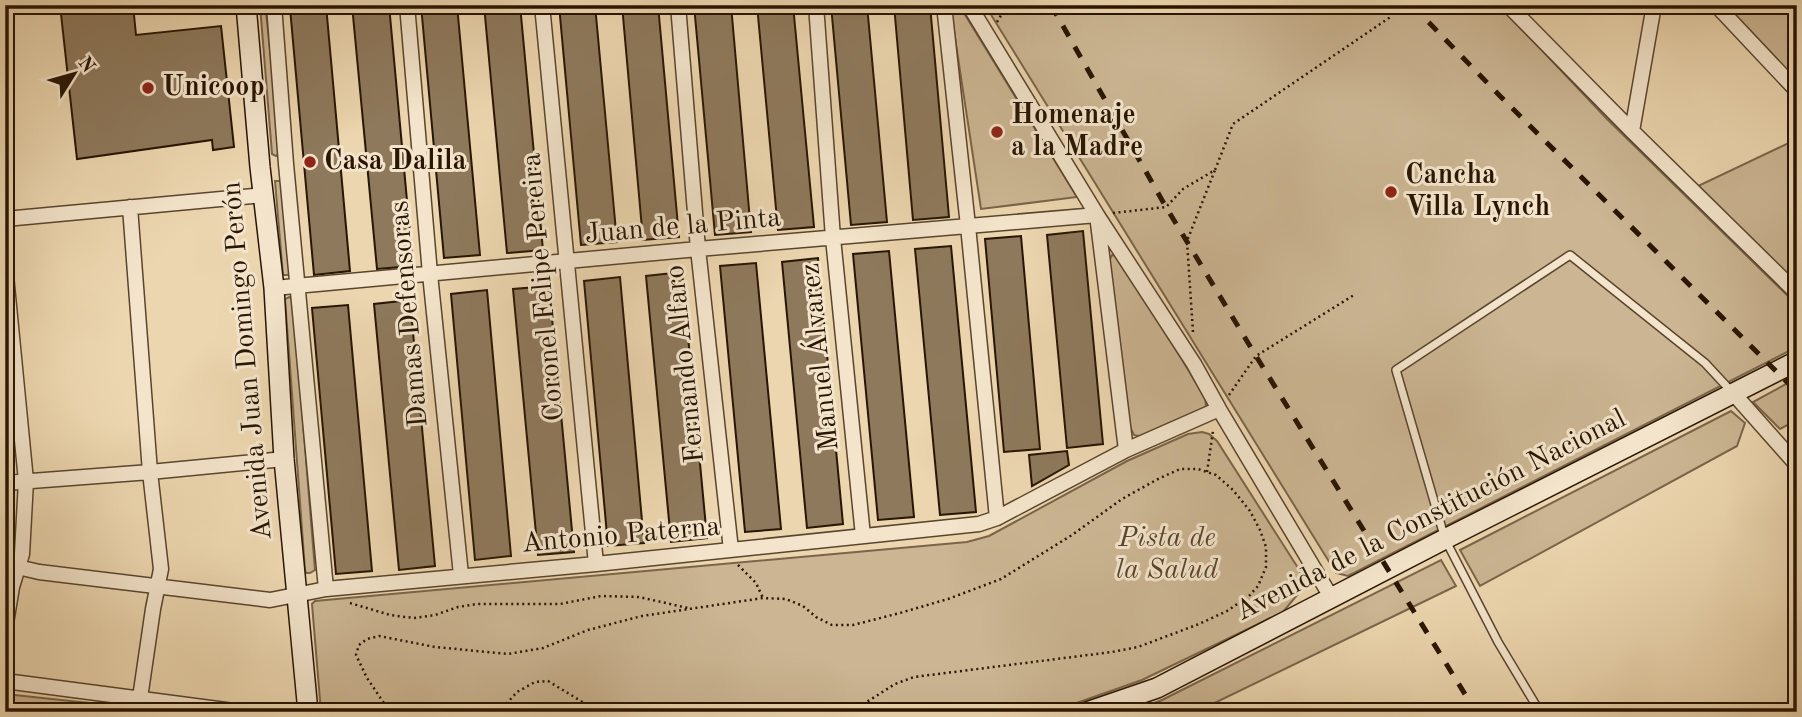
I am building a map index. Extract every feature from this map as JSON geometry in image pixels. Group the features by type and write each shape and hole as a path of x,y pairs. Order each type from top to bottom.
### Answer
{"main road":[{"name":"Avenida Juan Domingo Perón","path":"246,5 274,288 284,459 308,712"},
{"name":"Avenida de la Constitución Nacional","path":"1087,712 1113,707 1157,688 1797,361"}],"street":[{"path":"274,5 286,164 326,589"},
{"name":"Damas Defensoras","path":"407,5 430,274 461,575"},
{"name":"Coronel Felipe Pereira","path":"542,5 596,564"},
{"name":"Fernando Alfaro","path":"678,5 698,249 731,550"},
{"name":"Manuel Álvarez","path":"816,5 833,238 863,536"},
{"path":"944,5 997,518"},
{"path":"969,5 1097,215 1194,364 1217,410 1331,597"},
{"path":"1508,5 1797,293"},
{"path":"1632,131 1654,5"},
{"path":"1716,5 1797,91"},
{"path":"260,167 286,164"},
{"path":"5,219 264,195"},
{"path":"130,207 150,472 161,569 140,698"},
{"path":"1097,215 1126,450"},
{"name":"Juan de la Pinta","path":"274,288 1097,215"},
{"path":"5,265 26,481 22,554 12,565 12,587 5,629"},
{"path":"1734,394 1797,465"},
{"name":"Antonio Paterna","path":"12,565 39,572 270,600 326,589 979,524 997,518 1126,450 1217,410"},
{"path":"5,483 284,459"},
{"path":"5,681 241,712"}],"lane":[{"path":"1540,712 1498,642 1445,539 1396,370 1570,255 1705,363 1734,394"}],"path":[{"path":"1194,364 1187,241 1233,124 1389,18 1396,5"},
{"path":"1097,215 1166,207 1183,189 1215,170"},
{"path":"1207,472 1217,410 1256,356 1354,295"},
{"path":"390,712 367,678 356,655 359,645 367,639 379,636 435,647 508,654 543,648 588,630 628,620 763,598 786,599 803,606 832,625 853,625 900,613 1001,579 1072,535 1122,499 1180,469 1198,469 1216,475 1250,511 1266,547 1266,567 1258,586 1249,596 1227,611 1138,647 1084,657 915,677 895,684 851,712"},
{"path":"731,550 734,560 756,583 763,598"},
{"path":"326,589 351,604 390,615 414,618 477,604 560,604 601,596 639,597 691,609"},
{"path":"499,712 517,692 535,682 548,681 599,712"}],"green space":[{"path":"260,5 263,5 266,12 281,152 276,156 272,154"},
{"path":"950,5 959,5 1077,197 981,209"},
{"path":"985,5 1499,5 1607,119 1797,305 1797,346 1348,576 1336,573"},
{"path":"1723,5 1797,5 1797,83"},
{"path":"1797,139 1797,283 1698,186"},
{"path":"275,181 283,181 291,275 283,275"},
{"path":"1112,255 1122,259 1205,398 1204,411 1143,437 1134,435 1129,425 1109,261"},
{"path":"285,299 293,299 315,570 310,573 305,570"},
{"path":"1797,378 1797,420 1780,429 1753,402"},
{"path":"1731,411 1745,423 1737,446 1480,586 1460,550"},
{"name":"Pista de la Salud","path":"1202,432 1217,441 1300,571 1298,594 1283,612 1142,680 1051,712 321,712 312,604 315,601 967,542 989,536 1127,461 1188,434"},
{"path":"1441,560 1456,586 1196,712 1131,712 1162,700"},
{"path":"5,694 108,705 151,712 5,712"}],"building":[{"name":"Unicoop","path":"60,5 133,5 136,35 221,26 234,147 213,150 212,140 77,159"},
{"path":"326,5 350,271 314,275 290,8"},
{"path":"352,5 389,5 413,266 377,269"},
{"path":"421,5 457,5 480,255 444,258"},
{"path":"484,5 520,5 543,250 507,253"},
{"path":"559,5 595,5 617,242 581,245"},
{"path":"622,5 658,5 679,237 643,240"},
{"path":"694,5 731,5 751,232 715,235"},
{"path":"757,5 793,5 814,227 778,230"},
{"path":"831,5 867,5 887,222 851,225"},
{"path":"894,5 930,5 949,217 913,220"},
{"path":"1083,231 1103,444 1067,448 1047,235"},
{"path":"1021,236 1040,449 1004,452 985,239"},
{"path":"951,246 976,512 940,515 915,249"},
{"path":"889,251 914,517 878,520 853,254"},
{"path":"818,258 843,524 807,528 782,262"},
{"path":"756,263 781,529 745,532 720,266"},
{"path":"682,272 707,538 671,542 646,276"},
{"path":"620,277 644,543 608,546 584,281"},
{"path":"549,286 574,552 538,555 513,289"},
{"path":"487,290 511,556 475,560 451,294"},
{"path":"410,300 435,566 399,570 374,304"},
{"path":"348,305 372,571 336,574 312,308"},
{"path":"1067,451 1069,465 1032,486 1029,455"}],"railway":[{"path":"1051,5 1166,207 1476,712"},
{"path":"1412,5 1797,392"}],"place":[{"name":"Unicoop","path":"148,88"},
{"name":"Homenaje a la Madre","path":"997,132"},
{"name":"Casa Dalila","path":"310,162"},
{"name":"Cancha Villa Lynch","path":"1391,192"}]}
